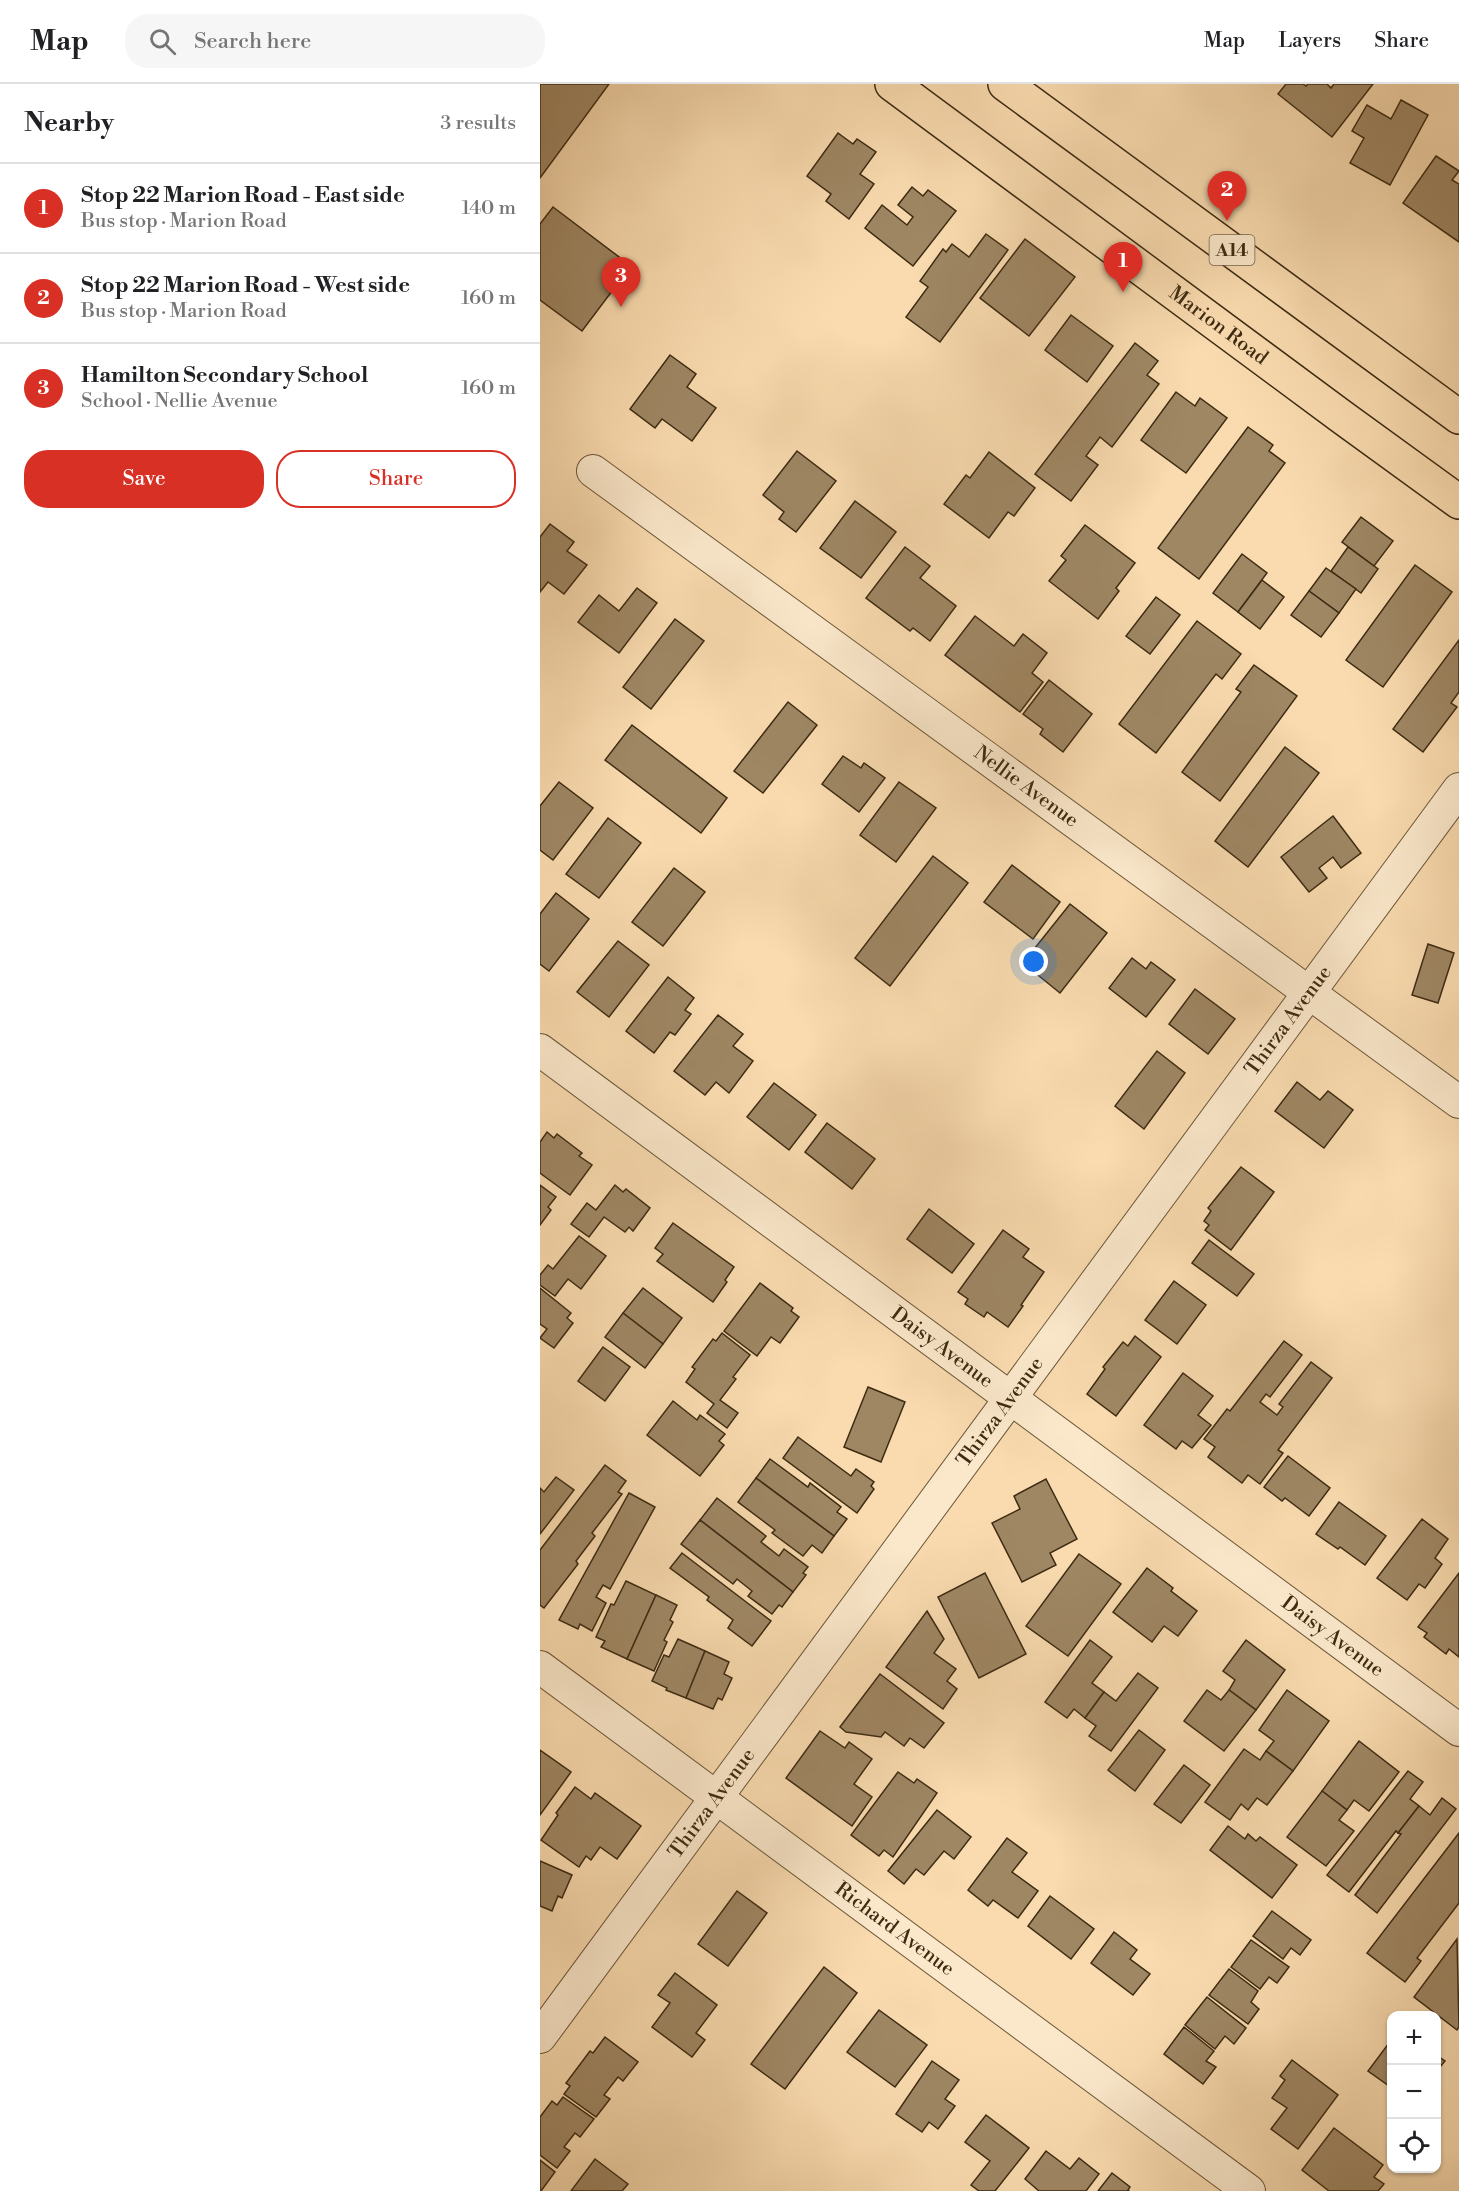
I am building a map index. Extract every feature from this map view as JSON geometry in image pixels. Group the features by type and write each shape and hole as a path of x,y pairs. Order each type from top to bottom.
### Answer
{"main road":[{"name":"Marion Road","path":"892,84 1459,502"},
{"name":"A14","path":"1005,84 1459,417"}],"street":[{"name":"Nellie Avenue","path":"593,471 1459,1102"},
{"name":"Thirza Avenue","path":"540,2037 1459,789"},
{"name":"Daisy Avenue","path":"540,1050 1459,1730"},
{"name":"Richard Avenue","path":"540,1667 1249,2191"}],"building":[{"path":"540,84 609,84 540,178"},
{"path":"1286,84 1306,86 1308,84 1327,84 1331,88 1334,84 1373,84 1332,137 1278,94"},
{"path":"1401,100 1428,115 1390,185 1350,163 1364,138 1352,131 1367,105 1391,119"},
{"path":"838,133 853,144 857,139 876,152 860,174 874,184 849,219 826,201 831,194 807,176"},
{"path":"1436,156 1459,171 1452,180 1459,184 1459,242 1403,203"},
{"path":"912,187 923,196 928,190 956,211 913,266 865,228 882,205 907,225 913,217 898,205"},
{"path":"553,207 631,266 582,331 540,300 540,224"},
{"path":"986,234 1008,250 940,342 906,317 928,287 920,281 943,249 946,252 952,244 969,257"},
{"path":"1025,239 1075,277 1029,336 980,298"},
{"path":"1071,315 1113,346 1087,382 1045,350"},
{"path":"1135,343 1158,361 1147,375 1159,384 1112,447 1100,437 1086,456 1098,465 1071,501 1035,474"},
{"path":"670,355 696,374 687,387 716,408 692,441 662,419 655,428 630,409"},
{"path":"1176,392 1195,406 1200,398 1227,418 1186,473 1141,440"},
{"path":"1248,427 1273,445 1269,451 1285,463 1199,579 1158,548"},
{"path":"797,451 836,481 796,532 779,519 784,512 763,495"},
{"path":"989,452 1035,488 1014,516 1008,512 989,538 944,504 966,475 970,478"},
{"path":"855,501 896,532 861,578 820,548"},
{"path":"1361,517 1393,541 1374,566 1342,542"},
{"path":"550,524 574,542 567,551 587,565 564,594 548,582 540,592 540,537"},
{"path":"1085,525 1135,563 1116,588 1119,591 1098,619 1049,581 1066,560 1061,556"},
{"path":"905,547 930,566 920,578 956,606 930,641 913,628 910,631 866,598"},
{"path":"1348,547 1378,569 1361,593 1331,571"},
{"path":"1242,554 1267,573 1238,612 1213,593"},
{"path":"1415,565 1452,592 1383,687 1346,660"},
{"path":"1326,568 1356,589 1339,613 1309,591"},
{"path":"1262,580 1284,597 1260,629 1238,612"},
{"path":"637,588 657,603 619,653 578,622 599,595 619,611"},
{"path":"1309,591 1339,613 1321,637 1291,615"},
{"path":"1156,597 1180,615 1150,654 1126,636"},
{"path":"975,616 1014,646 1023,634 1047,653 1032,673 1043,682 1020,712 945,655"},
{"path":"675,619 704,641 651,709 623,687"},
{"path":"1197,621 1241,654 1222,679 1216,674 1156,753 1119,724"},
{"path":"1459,640 1459,692 1451,703 1457,707 1423,752 1393,729"},
{"path":"1254,665 1297,696 1220,801 1182,772 1241,692 1236,689"},
{"path":"1049,680 1092,714 1063,752 1040,734 1043,729 1023,714"},
{"path":"788,702 817,725 763,793 734,771"},
{"path":"632,725 727,798 701,833 605,760"},
{"path":"1285,747 1319,773 1248,867 1215,841"},
{"path":"843,756 861,768 864,763 885,778 859,812 822,784"},
{"path":"559,782 593,808 553,860 540,850 540,806"},
{"path":"899,782 936,808 896,862 860,835"},
{"path":"1333,816 1361,853 1341,868 1333,857 1319,868 1327,878 1309,892 1281,857"},
{"path":"608,818 641,843 599,898 566,874"},
{"path":"933,856 968,883 890,986 855,958"},
{"path":"1012,865 1060,902 1033,939 984,902"},
{"path":"674,868 705,892 663,946 632,922"},
{"path":"556,893 589,919 549,971 540,964 540,914"},
{"path":"1070,904 1107,933 1060,993 1023,963"},
{"path":"618,941 649,965 609,1017 577,992"},
{"path":"1428,944 1454,953 1438,1003 1412,995"},
{"path":"1132,958 1146,969 1151,962 1175,980 1146,1017 1109,988"},
{"path":"668,977 694,998 685,1010 691,1014 675,1035 670,1032 654,1053 626,1031"},
{"path":"1195,989 1235,1019 1208,1054 1169,1024"},
{"path":"718,1015 743,1034 733,1046 753,1061 729,1093 716,1082 705,1095 674,1071"},
{"path":"1157,1051 1185,1073 1144,1129 1115,1106"},
{"path":"1297,1082 1320,1100 1328,1091 1353,1110 1324,1148 1275,1111"},
{"path":"774,1083 816,1115 789,1150 747,1117"},
{"path":"827,1123 875,1159 852,1189 805,1152"},
{"path":"547,1132 554,1138 557,1134 582,1153 579,1156 592,1165 570,1195 540,1173 540,1142"},
{"path":"1241,1167 1274,1192 1231,1250 1205,1230 1209,1225 1204,1221 1211,1211 1208,1208"},
{"path":"540,1185 556,1197 548,1207 551,1210 540,1225"},
{"path":"615,1185 623,1192 626,1189 650,1208 633,1231 629,1227 625,1232 604,1217 589,1237 571,1224 587,1203 596,1210"},
{"path":"929,1209 974,1244 952,1273 907,1239"},
{"path":"673,1223 734,1267 713,1302 657,1261 663,1254 655,1248"},
{"path":"1003,1230 1029,1249 1023,1257 1044,1272 1008,1327 987,1312 984,1317 965,1304 968,1299 958,1292"},
{"path":"579,1236 606,1256 581,1289 568,1279 555,1296 540,1285 540,1275 548,1265 553,1269"},
{"path":"1209,1240 1254,1274 1237,1296 1192,1263"},
{"path":"1174,1281 1206,1305 1177,1344 1145,1320"},
{"path":"760,1283 793,1308 791,1311 799,1317 780,1343 771,1337 757,1356 724,1331"},
{"path":"540,1288 571,1313 567,1318 573,1323 554,1348 540,1338 547,1329 540,1324"},
{"path":"643,1288 682,1318 663,1344 623,1313"},
{"path":"623,1313 663,1344 645,1368 605,1337"},
{"path":"722,1333 750,1355 733,1377 736,1379 720,1400 738,1413 727,1428 707,1413 714,1404 686,1382 695,1369 692,1367 713,1339 716,1341"},
{"path":"1135,1336 1161,1357 1116,1416 1087,1394 1105,1369 1103,1367 1123,1342 1128,1346"},
{"path":"1284,1341 1302,1355 1270,1397 1266,1394 1260,1402 1277,1415 1283,1407 1279,1404 1311,1362 1332,1378 1278,1450 1283,1453 1260,1484 1248,1475 1242,1483 1208,1457 1215,1447 1204,1439 1227,1409 1230,1411"},
{"path":"603,1347 630,1367 605,1401 578,1381"},
{"path":"1183,1373 1213,1396 1198,1415 1211,1425 1192,1448 1182,1441 1176,1449 1144,1425"},
{"path":"868,1387 905,1402 881,1462 844,1447"},
{"path":"673,1401 697,1420 700,1415 725,1434 719,1441 724,1445 700,1476 647,1435"},
{"path":"798,1437 851,1476 856,1469 874,1482 871,1486 874,1489 857,1513 783,1458"},
{"path":"1288,1456 1330,1488 1309,1516 1285,1498 1282,1501 1264,1487"},
{"path":"770,1459 808,1487 810,1483 841,1507 837,1512 847,1519 834,1536 756,1478"},
{"path":"605,1465 626,1481 618,1492 622,1494 592,1533 595,1536 576,1561 578,1564 544,1608 540,1605 540,1550"},
{"path":"556,1477 574,1490 540,1534 540,1488 544,1492"},
{"path":"756,1478 834,1536 822,1553 812,1545 803,1556 772,1533 775,1530 738,1502"},
{"path":"1046,1479 1077,1539 1050,1553 1056,1565 1022,1582 992,1523 1020,1509 1014,1496"},
{"path":"629,1493 655,1507 610,1589 603,1585 596,1597 606,1603 592,1631 580,1624 578,1629 559,1620"},
{"path":"717,1498 766,1536 761,1542 779,1556 784,1549 808,1567 803,1573 806,1575 793,1592 700,1520"},
{"path":"1339,1502 1386,1536 1365,1565 1340,1547 1338,1549 1316,1534"},
{"path":"1422,1519 1448,1539 1435,1558 1442,1564 1425,1588 1419,1584 1407,1600 1377,1578"},
{"path":"700,1520 793,1592 782,1607 779,1605 772,1614 748,1596 752,1591 737,1579 733,1584 681,1544"},
{"path":"682,1553 771,1621 752,1646 728,1628 733,1620 707,1600 709,1597 670,1568"},
{"path":"1079,1554 1121,1584 1068,1656 1026,1626"},
{"path":"1147,1568 1197,1611 1178,1636 1164,1626 1152,1642 1113,1612"},
{"path":"985,1573 1026,1654 979,1678 938,1597"},
{"path":"1459,1573 1459,1657 1449,1649 1446,1654 1424,1637 1427,1633 1418,1627"},
{"path":"626,1581 656,1595 627,1659 601,1647 605,1641 596,1637 611,1604 614,1605"},
{"path":"656,1595 677,1605 670,1620 673,1622 664,1640 667,1642 654,1671 627,1659"},
{"path":"927,1611 944,1639 934,1653 956,1669 947,1681 957,1689 943,1709 886,1667"},
{"path":"678,1639 705,1651 686,1698 652,1681 664,1655 669,1657"},
{"path":"1090,1640 1112,1657 1092,1683 1104,1692 1085,1718 1074,1709 1067,1718 1045,1702"},
{"path":"1246,1640 1285,1670 1256,1710 1229,1690 1235,1680 1223,1671"},
{"path":"705,1651 729,1662 724,1674 732,1678 722,1700 718,1698 713,1709 686,1698"},
{"path":"1138,1673 1158,1688 1111,1751 1089,1736 1096,1726 1085,1718 1104,1692 1116,1701"},
{"path":"880,1674 944,1723 924,1748 910,1738 904,1746 885,1732 881,1737 846,1732 840,1727"},
{"path":"1207,1690 1221,1700 1229,1690 1256,1710 1224,1751 1184,1721"},
{"path":"1287,1690 1329,1721 1293,1771 1266,1751 1274,1741 1259,1730"},
{"path":"1139,1730 1165,1750 1135,1791 1108,1770"},
{"path":"820,1731 845,1748 849,1742 872,1759 854,1784 872,1797 852,1826 786,1778"},
{"path":"1359,1741 1399,1772 1369,1811 1354,1800 1347,1810 1322,1791"},
{"path":"1244,1749 1260,1760 1266,1751 1293,1771 1267,1805 1257,1798 1248,1810 1241,1804 1230,1820 1205,1802"},
{"path":"540,1750 571,1772 540,1815"},
{"path":"1184,1765 1210,1785 1181,1823 1154,1804"},
{"path":"1408,1771 1423,1782 1410,1799 1419,1806 1398,1833 1396,1831 1349,1892 1327,1875"},
{"path":"898,1772 914,1783 917,1779 937,1793 893,1857 884,1850 879,1856 851,1835"},
{"path":"575,1787 591,1799 595,1793 641,1826 617,1859 600,1847 591,1860 586,1856 579,1867 541,1840 558,1815 556,1813"},
{"path":"1322,1791 1347,1810 1339,1820 1354,1831 1326,1866 1287,1837"},
{"path":"1442,1798 1456,1809 1377,1913 1355,1895 1419,1806 1430,1815"},
{"path":"937,1810 971,1837 954,1859 944,1851 924,1875 916,1869 904,1884 888,1871"},
{"path":"1228,1826 1245,1839 1248,1834 1256,1841 1260,1837 1297,1865 1272,1898 1210,1850"},
{"path":"1459,1833 1459,1903 1417,1958 1421,1961 1405,1982 1367,1953"},
{"path":"1007,1838 1027,1853 1012,1872 1038,1891 1018,1918 993,1900 988,1906 968,1890"},
{"path":"540,1861 572,1875 562,1898 558,1896 552,1911 540,1906"},
{"path":"737,1891 767,1913 728,1966 698,1944"},
{"path":"1050,1896 1094,1929 1071,1959 1028,1926"},
{"path":"1272,1911 1311,1940 1300,1955 1291,1948 1283,1959 1253,1936"},
{"path":"1114,1932 1137,1950 1130,1959 1150,1974 1133,1995 1091,1963"},
{"path":"1457,1939 1459,2027 1457,2030 1441,2018 1441,2011 1432,2011 1414,1997"},
{"path":"1251,1940 1289,1967 1277,1983 1269,1977 1260,1989 1231,1967"},
{"path":"824,1967 857,1993 785,2089 751,2064"},
{"path":"1229,1969 1258,1991 1251,2002 1259,2009 1248,2024 1209,1995"},
{"path":"675,1973 717,2005 696,2033 705,2040 692,2057 652,2027 670,2003 658,1995"},
{"path":"1207,1997 1246,2028 1234,2044 1225,2036 1215,2049 1185,2025"},
{"path":"879,2010 927,2045 895,2087 847,2052"},
{"path":"1184,2027 1214,2051 1206,2061 1216,2067 1203,2084 1164,2054"},
{"path":"605,2037 638,2062 623,2081 618,2077 604,2095 610,2099 596,2117 564,2094 570,2086 566,2083 590,2051 593,2053"},
{"path":"1387,2046 1387,2084 1368,2071"},
{"path":"1292,2060 1338,2095 1298,2149 1271,2129 1287,2108 1272,2098 1285,2080 1280,2076"},
{"path":"932,2061 959,2080 945,2099 955,2106 938,2129 929,2122 922,2132 896,2114"},
{"path":"563,2097 594,2119 580,2137 575,2133 564,2147 570,2151 557,2168 540,2155 540,2117 552,2101 557,2105"},
{"path":"986,2115 1029,2148 995,2191 979,2191 971,2185 990,2161 965,2142"},
{"path":"1334,2128 1383,2165 1374,2177 1384,2184 1378,2191 1329,2191 1302,2170"},
{"path":"1046,2151 1070,2169 1079,2158 1099,2174 1086,2191 1039,2191 1025,2179"},
{"path":"595,2159 628,2184 622,2191 571,2191"},
{"path":"540,2160 555,2172 541,2191 540,2191"},
{"path":"1112,2173 1130,2187 1129,2191 1098,2191"}],"place":[{"name":"Stop 22 Marion Road - West side","path":"1227,221"},
{"name":"Stop 22 Marion Road - East side","path":"1123,292"},
{"name":"Hamilton Secondary School","path":"621,307"}]}
